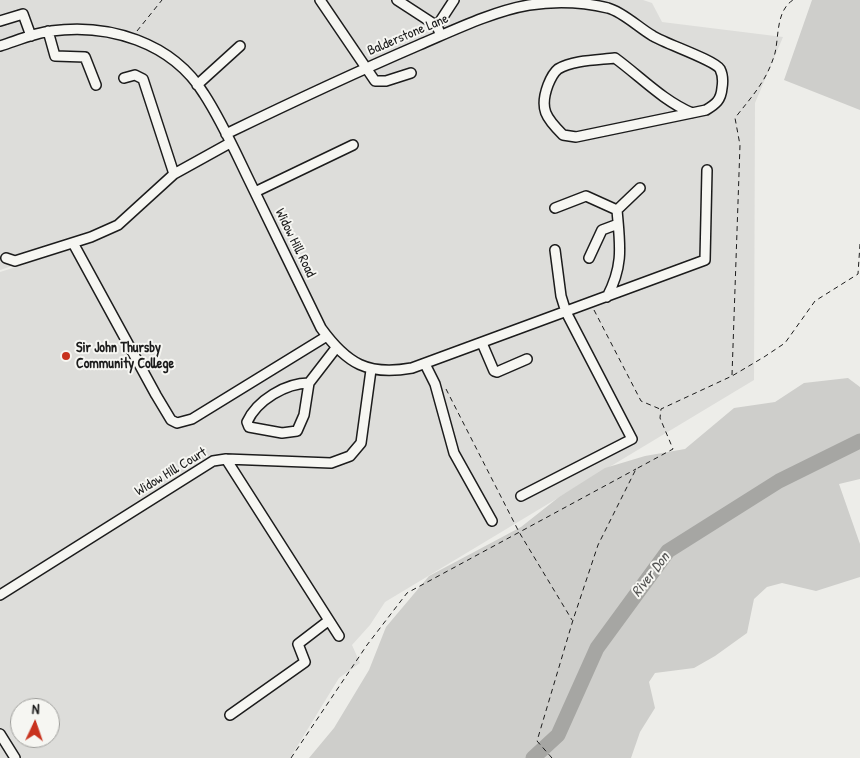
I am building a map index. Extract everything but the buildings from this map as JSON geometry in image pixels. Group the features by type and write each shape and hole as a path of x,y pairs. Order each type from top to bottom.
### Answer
{"street":[{"path":"320,0 368,67 375,81 380,82 411,73"},
{"path":"397,0 436,26 441,36"},
{"path":"436,26 454,0"},
{"name":"Balderstone Lane","path":"6,258 15,261 73,243 118,225 174,174 228,138 368,67 515,4 578,3 610,8 653,36 682,51 709,60 720,69 723,81 721,97 716,104 706,110 692,113"},
{"path":"0,21 23,14 31,36"},
{"name":"Widow Hill Road","path":"0,46 48,31 80,28 113,32 132,38 146,43 176,62 197,85 228,138 327,336 336,348 352,361 371,370 390,372 425,364 706,260 707,170"},
{"path":"48,31 52,53 55,56 85,57 96,85"},
{"path":"197,85 240,46"},
{"path":"615,58 646,81 661,97 692,113 576,137 564,135 556,128 544,112 543,101 552,76 558,69 571,64 615,58"},
{"path":"124,78 135,75 143,79 174,174"},
{"path":"255,192 353,145"},
{"path":"617,210 640,188"},
{"path":"555,208 586,196 617,210"},
{"path":"607,297 616,279 620,255 617,210"},
{"path":"590,258 602,230 618,224"},
{"path":"73,243 156,395 171,420 177,423 192,419 327,336"},
{"path":"521,496 632,438 566,312 561,296 555,250"},
{"path":"482,343 494,371 497,372 527,359"},
{"path":"309,383 295,383 268,399 251,413 247,422 249,427 282,433 297,431 304,415 309,383 336,348"},
{"path":"425,364 435,384 454,453 492,521"},
{"name":"Widow Hill Court","path":"0,595 213,461 226,459 330,463 350,456 361,443 371,370"},
{"path":"226,459 339,636"},
{"path":"230,715 305,662 298,644 328,621"},
{"path":"0,734 15,758"}],"path":[{"path":"132,38 162,0"},
{"path":"732,376 740,145 735,118 759,90 774,53 782,13 787,4 792,0"},
{"path":"590,303 641,401 661,409 732,376 785,343 815,301 858,274 860,244"},
{"path":"445,387 519,532 573,620"},
{"path":"291,758 366,645 407,593 673,449 660,418 661,409"},
{"path":"552,758 537,741 573,620 598,545 636,469"}],"shaded area":[{"path":"0,0 643,0 652,3 662,22 783,37 755,103 754,380 385,602 370,625 352,645 360,663 339,678 290,758 0,758 0,272 72,249 71,247 0,270"},
{"path":"812,0 860,0 860,110 784,80"},
{"path":"848,378 860,387 860,479 839,484 860,544 860,577 816,591 782,583 767,587 754,599 747,633 715,656 694,668 655,673 649,682 655,708 640,732 631,758 309,758 334,728 369,670 386,627 429,576 521,527 559,497 605,468 645,456 685,449 734,408 775,402 804,383"}],"waterway":[{"name":"River Don","path":"533,758 558,735 597,648 668,551 779,481 860,441"}],"place":[{"name":"Sir John Thursby Community College","path":"66,356"}]}
